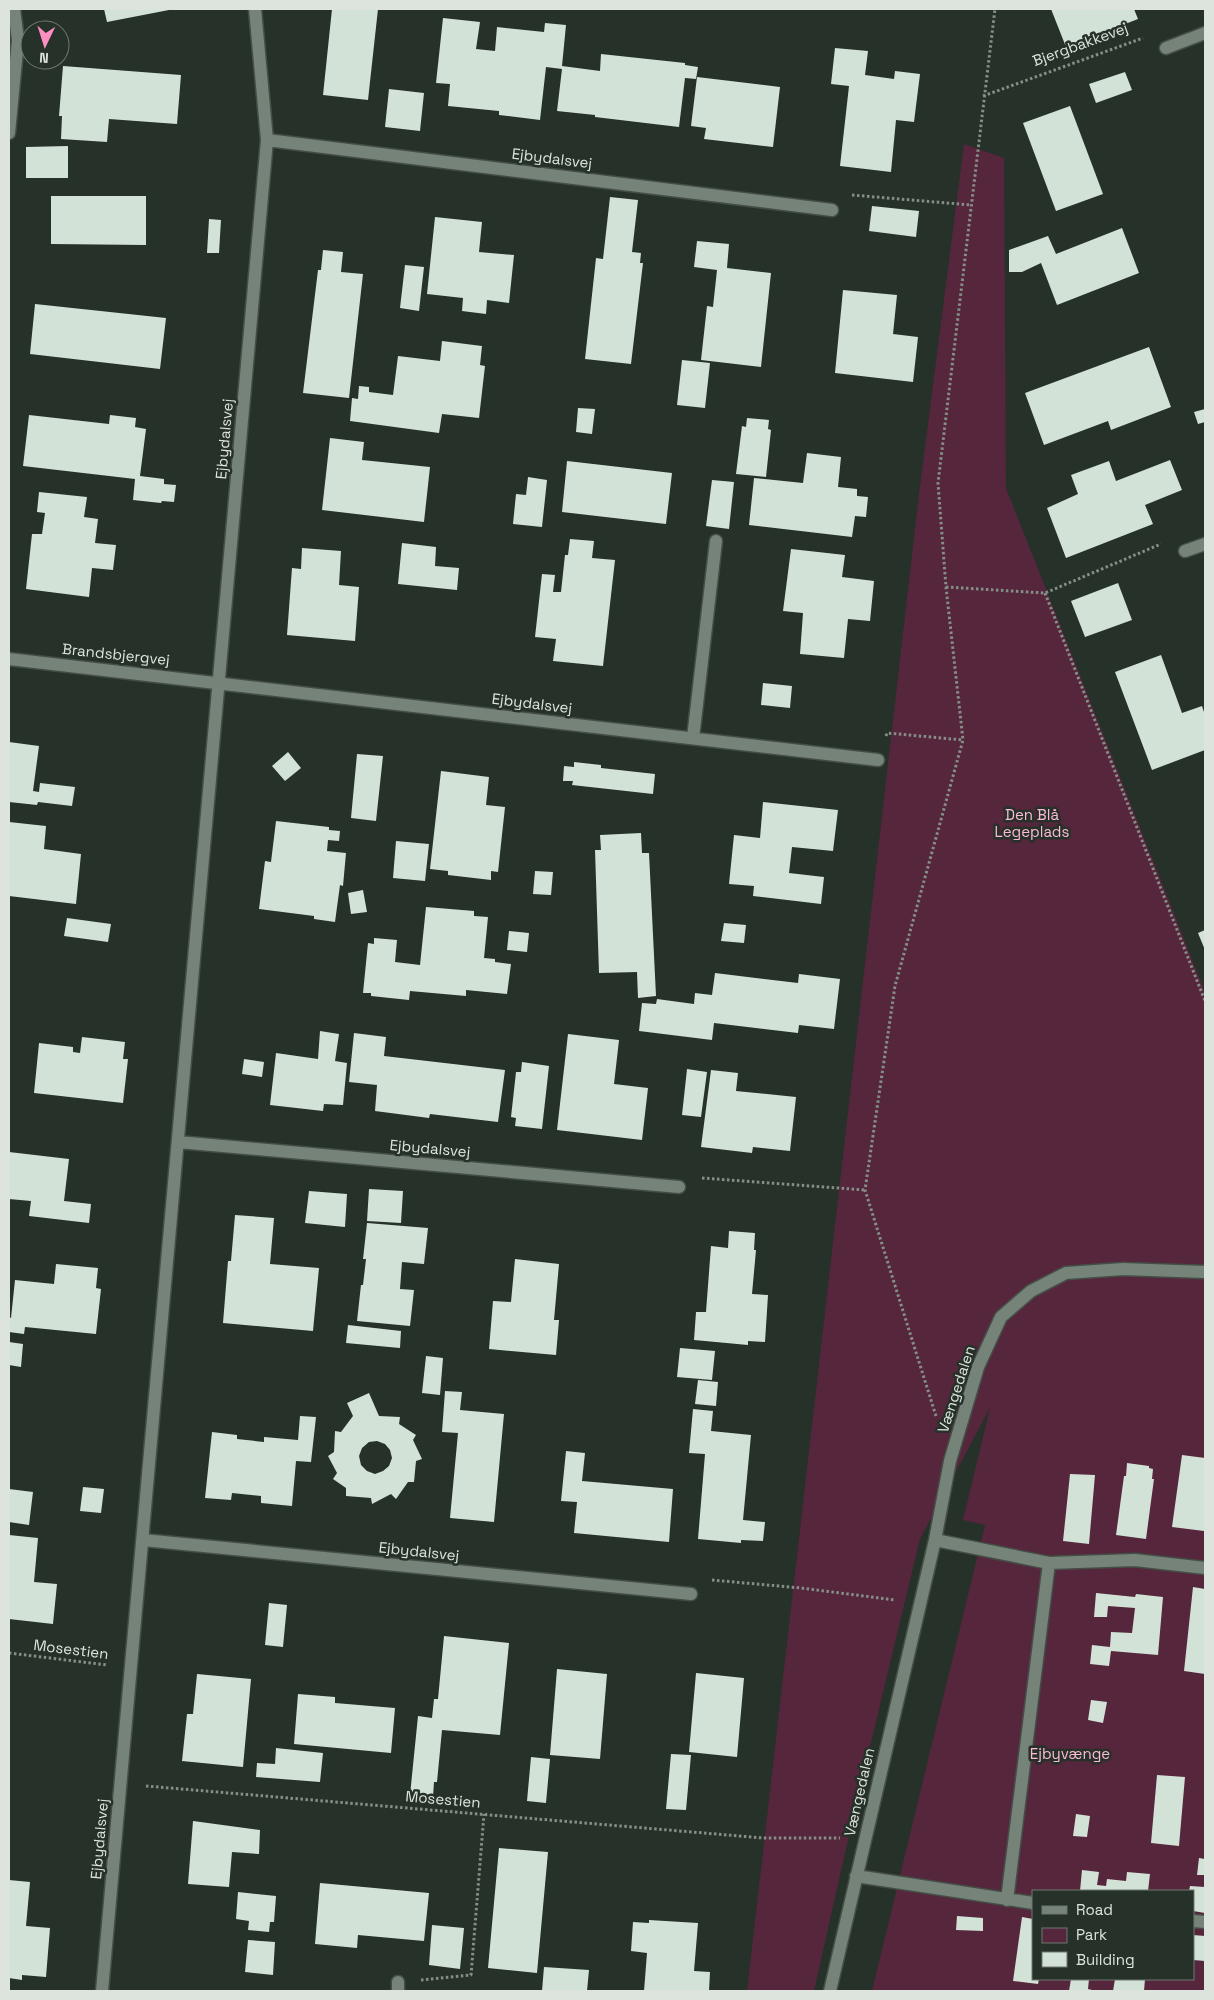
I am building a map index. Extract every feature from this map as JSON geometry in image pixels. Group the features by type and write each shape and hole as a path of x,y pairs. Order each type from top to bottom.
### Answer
{"street":[{"path":"9,133 18,40 14,9"},
{"name":"Ejbydalsvej","path":"102,1991 267,140 255,9"},
{"path":"1166,48 1205,33"},
{"name":"Ejbydalsvej","path":"267,140 832,210"},
{"path":"693,738 716,541"},
{"path":"1185,551 1205,544"},
{"name":"Brandsbjergvej","path":"9,659 219,682"},
{"name":"Ejbydalsvej","path":"219,682 878,760"},
{"name":"Ejbydalsvej","path":"178,1142 679,1187"},
{"name":"Vængedalen","path":"830,1991 919,1602 935,1540 950,1461 978,1367 1001,1317 1031,1291 1066,1273 1123,1269 1205,1272"},
{"name":"Ejbydalsvej","path":"142,1540 691,1594"},
{"path":"935,1540 1049,1563 1135,1560 1205,1568"},
{"path":"1007,1900 1049,1563"},
{"path":"856,1876 1032,1903"}],"path":[{"path":"937,1420 865,1190 895,986 963,740 946,587 938,483 983,96 995,9"},
{"name":"Bjergbakkevej","path":"983,96 1160,32 1166,48"},
{"path":"832,210 843,194 971,205"},
{"path":"946,587 1045,593 1180,536 1185,551"},
{"path":"1045,593 1205,1001"},
{"path":"878,760 887,733 963,740"},
{"path":"679,1187 696,1177 865,1190"},
{"path":"691,1594 711,1580 801,1588 919,1602"},
{"name":"Mosestien","path":"9,1653 131,1668"},
{"name":"Mosestien","path":"121,1784 762,1838 865,1838"},
{"path":"398,1986 471,1975 484,1814"}],"green space":[{"path":"964,144 1004,158 1006,488 1205,992 1205,1991 872,1991 985,1525 963,1520 990,1408 920,1539 854,1813 814,1991 747,1991 919,494"}],"building":[{"path":"104,9 169,9 169,10 107,22"},
{"path":"332,9 378,9 368,100 323,95"},
{"path":"1051,9 1134,9 1138,19 1066,47"},
{"path":"443,18 480,22 476,49 495,51 497,27 544,32 545,23 566,25 562,66 600,71 601,54 685,63 685,65 698,67 696,79 685,78 679,127 557,111 562,69 546,67 540,120 499,115 499,111 448,106 450,84 436,83"},
{"path":"835,48 868,51 865,75 894,79 895,71 920,74 914,122 896,120 891,172 840,166 849,86 831,84"},
{"path":"70,67 181,75 177,124 109,119 107,142 61,139 62,116 59,116 63,70 70,70"},
{"path":"1125,72 1132,90 1096,103 1089,84"},
{"path":"697,77 780,87 773,147 704,139 706,128 691,126"},
{"path":"389,89 424,93 420,131 385,127"},
{"path":"1070,106 1103,194 1056,211 1023,123"},
{"path":"68,146 68,178 26,178 26,147"},
{"path":"51,196 146,196 146,245 51,244"},
{"path":"610,197 638,200 632,252 641,253 640,263 643,263 631,364 585,359 596,258 603,259"},
{"path":"872,206 919,211 916,237 869,231"},
{"path":"435,217 482,222 479,252 514,255 509,303 487,300 486,314 462,311 463,298 427,294"},
{"path":"209,219 221,220 219,253 207,253"},
{"path":"1122,228 1139,273 1057,305 1041,263 1022,272 1009,272 1009,250 1048,236 1056,254"},
{"path":"697,241 729,244 727,268 771,273 761,367 701,360 707,306 713,307 717,270 694,267"},
{"path":"323,250 343,252 341,272 363,274 349,398 303,393 318,270 321,270"},
{"path":"405,265 424,267 419,311 400,308"},
{"path":"843,290 897,295 893,334 918,337 913,382 835,373"},
{"path":"35,304 166,318 160,369 30,354"},
{"path":"442,341 482,346 480,365 485,366 479,418 442,414 439,433 350,421 352,398 358,399 359,386 369,387 369,392 393,395 398,356 440,361"},
{"path":"1149,347 1171,407 1111,430 1108,421 1044,445 1025,393"},
{"path":"682,360 710,363 705,408 677,405"},
{"path":"578,408 595,409 592,434 576,432"},
{"path":"1205,409 1205,422 1198,424 1194,412"},
{"path":"29,415 109,424 110,415 136,418 135,427 146,429 140,476 164,479 164,484 176,485 174,502 162,501 161,503 133,500 135,479 23,466"},
{"path":"747,418 769,420 768,429 771,430 766,477 736,474 742,426 746,427"},
{"path":"330,438 364,442 362,460 430,467 424,522 322,510"},
{"path":"807,453 841,457 838,487 857,489 857,496 868,497 866,517 855,516 852,537 749,525 754,478 803,483"},
{"path":"1170,460 1182,490 1145,505 1153,524 1066,558 1047,508 1078,494 1071,475 1109,461 1116,481"},
{"path":"567,461 672,473 666,524 562,512"},
{"path":"528,477 547,480 542,527 513,524 516,494 526,495"},
{"path":"712,480 734,482 729,529 706,526"},
{"path":"39,492 87,497 84,517 98,519 95,543 116,545 113,570 92,568 89,597 26,589 32,534 42,534 45,513 37,512"},
{"path":"570,539 594,541 592,558 615,560 603,666 553,661 556,639 535,637 542,574 555,575 553,592 561,592 565,555 568,555"},
{"path":"402,543 436,547 435,566 459,568 457,590 398,584"},
{"path":"302,548 341,551 339,585 359,587 355,641 287,635 292,568 301,569"},
{"path":"791,549 845,555 842,577 874,581 870,621 848,619 844,658 800,654 803,613 783,611"},
{"path":"1118,583 1132,620 1085,637 1071,601"},
{"path":"1161,655 1182,713 1202,706 1205,715 1205,750 1152,770 1115,672"},
{"path":"763,683 792,686 790,708 761,705"},
{"path":"9,742 39,746 33,791 39,792 40,783 75,787 72,806 38,802 37,805 9,802"},
{"path":"288,752 301,768 285,781 272,766"},
{"path":"357,754 383,756 376,821 351,818"},
{"path":"574,762 601,765 601,768 655,774 653,794 572,785 573,781 563,781 564,766 574,767"},
{"path":"441,771 489,777 486,805 505,807 498,872 491,871 491,880 448,875 448,871 430,869"},
{"path":"763,802 838,810 833,851 792,847 789,873 824,877 821,904 753,896 754,886 729,884 734,835 760,838"},
{"path":"276,821 329,827 329,830 340,831 339,841 328,840 327,851 346,853 343,886 340,885 335,922 314,919 314,916 259,909 265,861 271,862"},
{"path":"9,822 46,826 44,849 81,854 76,904 9,896"},
{"path":"641,833 642,853 649,853 656,996 638,998 637,972 599,973 595,850 601,850 600,835"},
{"path":"396,841 429,844 425,881 393,878"},
{"path":"535,871 553,872 551,895 533,894"},
{"path":"363,890 367,912 351,914 348,893"},
{"path":"426,907 474,911 474,916 488,917 484,958 495,959 495,962 511,964 507,994 466,990 466,996 410,991 409,1000 371,996 371,993 363,993 368,943 374,944 374,938 397,940 395,962 420,965"},
{"path":"67,918 111,924 108,942 64,936"},
{"path":"724,923 746,925 744,943 721,941"},
{"path":"1205,930 1205,950 1198,933"},
{"path":"509,931 529,933 527,952 507,950"},
{"path":"715,973 798,983 799,974 840,979 834,1029 799,1025 798,1033 714,1023 712,1040 639,1031 642,1003 656,1004 657,999 694,1004 695,993 712,995"},
{"path":"320,1031 339,1034 335,1061 347,1063 343,1105 324,1104 323,1111 270,1105 276,1053 318,1059"},
{"path":"354,1033 386,1037 384,1056 505,1070 498,1122 430,1114 429,1118 375,1111 377,1085 349,1082"},
{"path":"568,1034 619,1040 614,1084 648,1088 642,1140 557,1130"},
{"path":"82,1037 125,1042 123,1059 128,1059 123,1103 34,1093 39,1043 73,1047 73,1052 80,1053"},
{"path":"244,1059 264,1062 262,1077 242,1074"},
{"path":"522,1062 549,1066 542,1129 515,1126 516,1118 511,1117 516,1072 521,1072"},
{"path":"687,1069 707,1072 701,1117 682,1115"},
{"path":"711,1070 738,1073 736,1091 796,1097 790,1151 753,1147 752,1153 701,1147"},
{"path":"9,1152 69,1159 64,1201 91,1204 89,1223 29,1216 31,1201 9,1199"},
{"path":"369,1189 403,1191 401,1223 367,1221"},
{"path":"309,1191 347,1194 345,1227 305,1223"},
{"path":"235,1215 274,1218 270,1264 319,1268 313,1331 223,1323 228,1261 231,1261"},
{"path":"367,1223 428,1228 424,1264 402,1262 400,1289 414,1290 410,1326 357,1321 366,1259 363,1259"},
{"path":"729,1231 755,1233 754,1250 756,1250 752,1294 768,1295 765,1342 748,1341 748,1345 694,1340 696,1312 706,1312 711,1246 728,1248"},
{"path":"515,1259 559,1264 554,1320 559,1320 556,1355 489,1349 493,1301 511,1302"},
{"path":"56,1264 98,1268 96,1288 101,1289 96,1334 25,1327 24,1334 9,1332 9,1317 11,1318 15,1280 54,1284"},
{"path":"348,1325 401,1331 400,1348 346,1343"},
{"path":"9,1342 23,1344 21,1367 9,1365"},
{"path":"680,1348 715,1351 712,1380 677,1377"},
{"path":"426,1356 443,1358 440,1395 422,1393"},
{"path":"698,1380 718,1382 716,1406 695,1404"},
{"path":"445,1391 462,1392 460,1410 504,1414 494,1522 450,1518 458,1433 442,1432"},
{"path":"369,1393 379,1416 400,1417 399,1424 416,1435 413,1440 422,1459 416,1461 414,1482 408,1482 396,1499 391,1494 372,1504 371,1498 346,1496 346,1488 333,1479 337,1473 328,1456 334,1452 335,1431 341,1432 353,1416 347,1403","holes":["377,1441 385,1444 390,1450 392,1458 389,1466 375,1474 367,1471 361,1465 359,1456 362,1448 369,1442"]},
{"path":"693,1409 713,1411 711,1431 751,1435 743,1520 765,1522 763,1541 741,1540 741,1543 698,1539 705,1454 689,1453"},
{"path":"300,1416 316,1417 311,1462 296,1461 292,1506 261,1503 261,1496 232,1493 231,1500 205,1498 212,1432 237,1435 237,1439 264,1442 264,1437 298,1440"},
{"path":"566,1451 585,1453 582,1481 673,1489 669,1542 574,1533 577,1502 561,1501"},
{"path":"1182,1455 1205,1458 1204,1531 1172,1527"},
{"path":"1127,1463 1149,1466 1149,1468 1153,1469 1152,1479 1154,1479 1146,1539 1116,1535"},
{"path":"1070,1474 1095,1475 1089,1544 1063,1541"},
{"path":"83,1487 104,1489 101,1513 80,1511"},
{"path":"9,1489 33,1492 29,1525 9,1522"},
{"path":"9,1535 38,1538 34,1582 57,1584 53,1624 9,1619"},
{"path":"1193,1587 1205,1589 1205,1674 1184,1671"},
{"path":"1096,1593 1135,1597 1136,1594 1163,1597 1158,1655 1111,1651 1109,1666 1090,1664 1092,1645 1110,1647 1111,1632 1132,1633 1135,1608 1108,1606 1107,1617 1094,1617"},
{"path":"269,1603 287,1605 283,1647 265,1645"},
{"path":"444,1636 509,1643 500,1735 442,1730 437,1782 434,1782 433,1797 410,1795 418,1716 432,1718 434,1699 438,1699"},
{"path":"557,1669 607,1674 600,1759 550,1755"},
{"path":"696,1673 744,1678 737,1757 689,1752"},
{"path":"197,1674 251,1679 243,1767 182,1761 187,1714 193,1714"},
{"path":"298,1694 335,1697 335,1703 395,1708 391,1753 294,1744"},
{"path":"1091,1700 1107,1702 1103,1723 1088,1720"},
{"path":"276,1748 323,1753 320,1782 256,1777 257,1763 275,1764"},
{"path":"671,1754 691,1755 686,1810 666,1809"},
{"path":"531,1757 550,1759 546,1803 527,1801"},
{"path":"1157,1775 1185,1777 1179,1846 1151,1843"},
{"path":"1076,1814 1090,1816 1087,1837 1073,1836"},
{"path":"193,1821 260,1830 259,1854 232,1852 229,1887 188,1884"},
{"path":"499,1848 548,1852 537,1973 488,1968"},
{"path":"1199,1858 1205,1859 1205,1875 1197,1875"},
{"path":"1082,1870 1099,1872 1097,1885 1106,1886 1107,1879 1126,1881 1127,1872 1150,1874 1148,1890 1080,1890"},
{"path":"9,1880 30,1882 26,1926 50,1928 46,1977 22,1975 22,1980 9,1978"},
{"path":"320,1883 429,1893 424,1941 358,1935 357,1948 315,1944"},
{"path":"1190,1886 1205,1887 1205,1913 1194,1911 1194,1890 1189,1890"},
{"path":"238,1892 276,1896 274,1922 270,1922 269,1932 248,1930 249,1921 236,1919"},
{"path":"957,1916 983,1918 983,1931 956,1930"},
{"path":"1022,1917 1032,1919 1032,1980 1039,1980 1038,1984 1013,1981"},
{"path":"649,1920 698,1923 694,1971 710,1972 709,1991 644,1991 647,1953 631,1951 633,1922 649,1923"},
{"path":"432,1925 464,1928 460,1969 429,1965"},
{"path":"1194,1935 1205,1936 1205,1961 1194,1960"},
{"path":"248,1940 275,1942 273,1975 245,1972"},
{"path":"544,1967 589,1970 587,1991 542,1991"},
{"path":"1071,1980 1089,1980 1088,1989 1096,1991 1069,1991"},
{"path":"1115,1980 1145,1980 1144,1991 1113,1991"}],"park label":[{"name":"Den Blå Legeplads","path":"1032,822"},
{"name":"Ejbyvænge","path":"1070,1753"}]}
